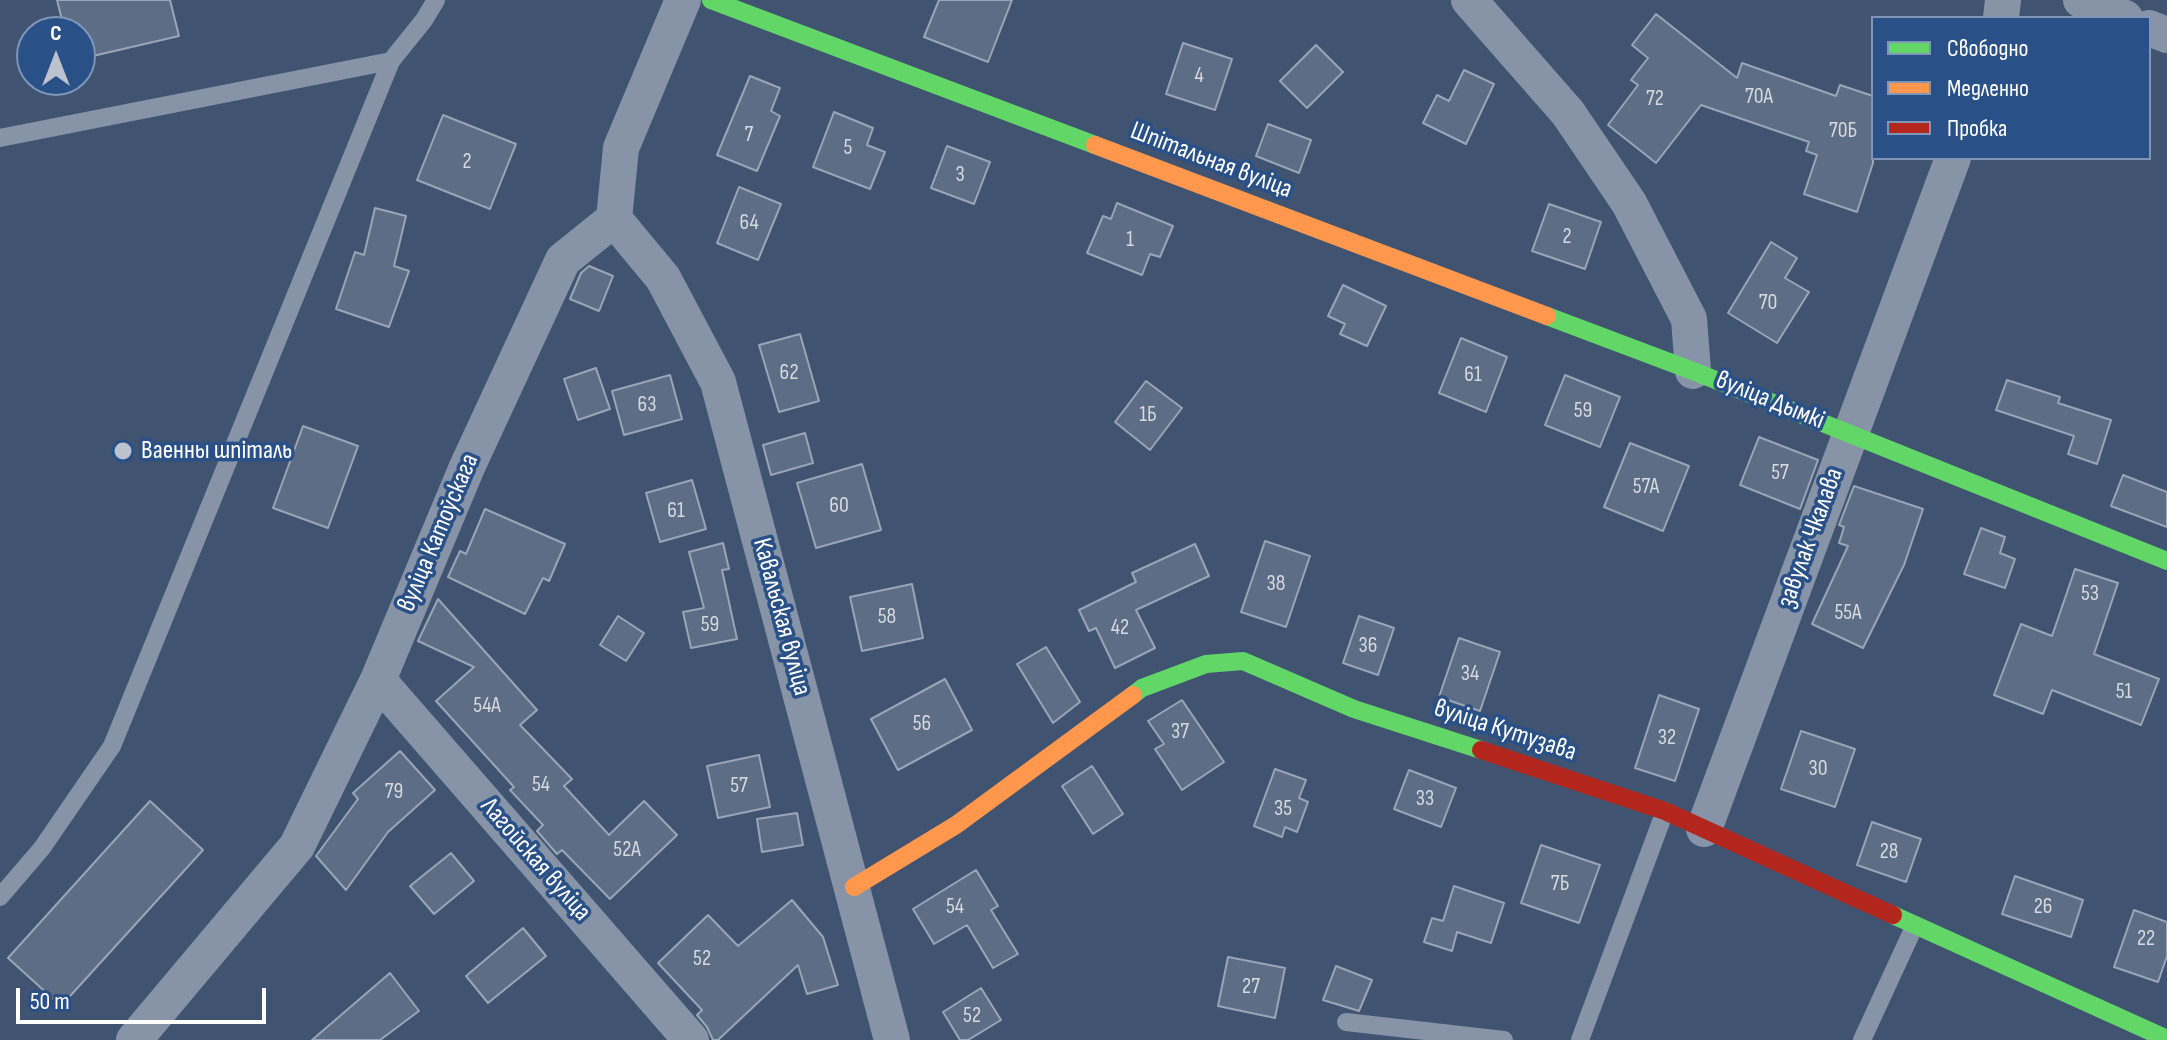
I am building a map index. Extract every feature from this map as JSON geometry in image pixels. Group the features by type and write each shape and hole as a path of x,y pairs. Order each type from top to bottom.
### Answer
{"main road":[{"name":"Шпітальная вуліца","path":"711,0 1693,371"},
{"name":"вуліца Дымкі","path":"1693,371 2167,561"},
{"name":"вуліца Кутузава","path":"854,887 956,825 1142,688 1206,664 1243,661 1354,709 1665,811 2167,1039"}],"street":[{"path":"614,219 621,148 683,0"},
{"name":"вуліца Дымкі","path":"1469,0 1568,113 1629,203 1689,319 1693,371"},
{"path":"2081,0 2120,16"},
{"name":"завулак Чкалава","path":"1704,829 1952,160"},
{"name":"вуліца Катоўскага","path":"134,1040 297,846 378,680 467,467 563,260 614,219"},
{"name":"Кавальская вуліца","path":"614,219 663,278 718,382 892,1040"},
{"name":"Лагойская вуліца","path":"378,680 691,1040"}],"lane":[{"path":"0,897 42,848 112,746 391,61 436,0"},
{"path":"0,138 391,61"},
{"path":"1580,1040 1665,811"},
{"path":"1862,1040 1915,925"},
{"path":"1346,1022 1504,1040"}],"building":[{"path":"57,0 170,0 179,36 96,55 96,16 61,16"},
{"path":"939,0 1012,0 988,62 924,37"},
{"path":"1656,14 1737,78 1742,63 1836,96 1840,85 1871,95 1873,163 1857,212 1804,194 1817,155 1806,151 1809,142 1701,105 1656,163 1608,125 1638,85 1631,80 1648,58 1632,45"},
{"path":"1183,43 1232,59 1215,110 1166,94"},
{"path":"1316,45 1343,72 1307,108 1280,81"},
{"path":"1464,70 1494,84 1466,144 1423,123 1437,95 1449,101"},
{"path":"750,76 780,88 771,111 780,116 757,171 717,155"},
{"path":"834,112 873,128 867,145 885,152 870,189 813,167"},
{"path":"443,115 516,144 490,209 417,180"},
{"path":"1268,124 1311,140 1299,173 1256,156"},
{"path":"947,146 990,162 974,204 931,188"},
{"path":"739,187 781,204 758,260 717,243"},
{"path":"1117,203 1173,226 1160,257 1150,254 1142,275 1087,253 1103,216 1111,219"},
{"path":"1549,204 1601,222 1585,269 1532,251"},
{"path":"375,208 406,216 394,266 409,271 389,327 336,309 355,252 364,255"},
{"path":"1771,242 1797,258 1785,278 1809,292 1777,343 1728,313"},
{"path":"589,266 613,276 599,311 570,299 581,273"},
{"path":"1343,285 1386,306 1367,346 1340,334 1345,324 1328,316"},
{"path":"800,334 819,401 779,412 759,345"},
{"path":"1461,338 1507,357 1486,412 1439,393"},
{"path":"596,368 610,409 578,420 564,379"},
{"path":"670,375 682,419 624,435 612,391"},
{"path":"1565,375 1620,397 1600,447 1545,425"},
{"path":"2007,380 2060,397 2058,403 2111,420 2097,464 2068,454 2074,436 1996,410"},
{"path":"1146,381 1182,408 1150,450 1115,422"},
{"path":"303,426 358,446 328,528 273,508"},
{"path":"805,433 813,463 771,475 763,445"},
{"path":"1759,437 1818,460 1800,509 1740,485"},
{"path":"1630,443 1689,466 1663,531 1604,507"},
{"path":"862,464 881,530 816,548 797,483"},
{"path":"2123,475 2167,492 2167,527 2111,506"},
{"path":"692,480 706,529 660,542 646,493"},
{"path":"1854,486 1923,509 1904,565 1863,648 1812,624 1848,546 1839,543 1844,527 1839,525"},
{"path":"485,509 565,544 549,581 543,578 525,614 448,577 460,551 466,554"},
{"path":"1981,528 2005,537 2000,553 2015,559 2005,588 1964,574"},
{"path":"1265,541 1310,556 1286,627 1241,612"},
{"path":"723,543 729,569 722,570 737,639 691,648 683,612 704,608 689,552"},
{"path":"1195,544 1209,576 1136,610 1155,648 1115,668 1096,628 1089,631 1079,610 1136,582 1132,573"},
{"path":"2075,569 2118,583 2094,654 2159,679 2141,725 2052,690 2043,714 1994,695 2021,624 2052,636"},
{"path":"912,584 923,638 862,651 850,597"},
{"path":"438,599 537,710 520,725 572,779 564,786 609,835 644,801 677,835 610,899 562,850 557,854 537,831 543,825 510,790 514,787 436,701 474,667 418,641"},
{"path":"618,616 644,633 626,661 600,645"},
{"path":"1359,616 1394,628 1378,675 1343,663"},
{"path":"1459,638 1500,652 1480,711 1439,697"},
{"path":"1046,647 1080,702 1053,723 1017,664"},
{"path":"945,679 972,730 898,770 871,719"},
{"path":"1659,695 1699,709 1675,781 1635,768"},
{"path":"1182,700 1224,762 1182,790 1155,749 1164,744 1148,721"},
{"path":"1801,731 1855,749 1835,807 1781,789"},
{"path":"400,751 435,790 388,832 346,890 316,856 358,799 353,793"},
{"path":"759,755 770,807 718,818 707,766"},
{"path":"1092,766 1123,814 1093,834 1062,786"},
{"path":"1275,769 1306,780 1299,798 1308,802 1297,832 1285,827 1282,837 1254,826"},
{"path":"1409,770 1456,788 1441,827 1394,809"},
{"path":"150,801 203,850 61,1006 8,958"},
{"path":"797,813 803,845 762,852 757,819"},
{"path":"1872,822 1921,839 1906,882 1857,865"},
{"path":"1541,845 1600,865 1579,923 1521,903"},
{"path":"451,853 474,881 434,914 410,886"},
{"path":"976,870 998,906 991,910 1018,954 993,968 967,925 934,944 913,909"},
{"path":"2015,876 2083,900 2071,937 2002,914"},
{"path":"1454,886 1504,903 1491,943 1457,932 1452,951 1424,942 1432,918 1443,921"},
{"path":"792,900 823,937 838,985 807,994 798,965 718,1040 713,1040 697,1015 702,1010 658,963 708,915 738,946"},
{"path":"2134,910 2167,922 2167,956 2158,982 2114,967"},
{"path":"523,928 546,956 488,1003 466,976"},
{"path":"1228,957 1285,968 1275,1018 1218,1006"},
{"path":"1336,966 1372,980 1359,1011 1323,1000"},
{"path":"390,973 419,1011 380,1040 312,1040"},
{"path":"981,988 1001,1020 968,1040 960,1040 943,1012"}],"traffic: fast":[{"path":"711,0 1095,145"},
{"path":"1547,316 1693,371 2167,561"},
{"path":"1133,695 1142,688 1206,664 1243,661 1354,709 1481,750"},
{"path":"1893,915 2167,1039"}],"traffic: slow":[{"path":"1095,145 1547,316"},
{"path":"854,887 956,825 1133,695"}],"traffic: jam":[{"path":"1481,750 1665,811 1893,915"}],"place":[{"name":"Ваенны шпіталь","path":"123,451"}]}
